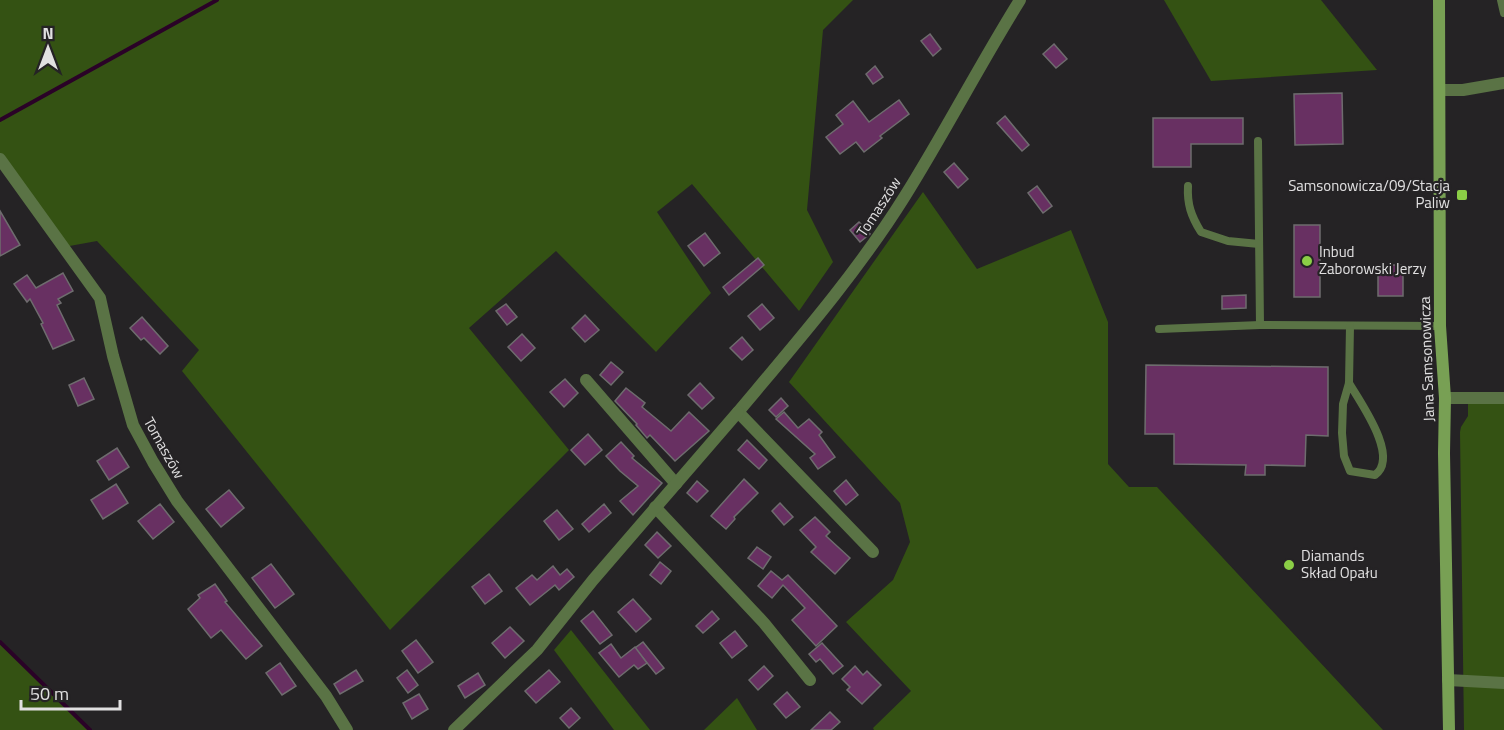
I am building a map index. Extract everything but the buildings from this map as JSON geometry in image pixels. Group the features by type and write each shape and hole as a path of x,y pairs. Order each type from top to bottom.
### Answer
{"main road":[{"name":"Jana Samsonowicza","path":"1439,0 1440,326 1445,398 1449,730"}],"street":[{"name":"Tomaszów","path":"454,730 537,650 655,507 738,412 867,252 906,196 981,62 1020,0"},
{"path":"1440,90 1463,90 1504,82"},
{"name":"Tomaszów","path":"0,159 100,298 113,356 133,425 153,462 177,501 326,696 347,730"},
{"path":"586,380 676,483"},
{"path":"1445,398 1504,398"},
{"path":"738,412 873,552"},
{"path":"655,507 764,623 810,680"},
{"path":"1448,680 1504,683"}],"lane":[{"path":"1501,0 1504,13"},
{"path":"1258,141 1260,325"},
{"path":"1188,186 1187,201 1192,217 1201,232 1228,241 1259,243"},
{"path":"1159,329 1260,325 1440,326"},
{"path":"1349,383 1379,437 1383,460 1379,472 1375,475 1350,471 1347,465 1342,433 1343,404 1349,383 1350,326"}],"green space":[{"path":"0,0 853,0 823,30 807,210 833,262 799,311 692,184 657,212 711,293 656,352 556,251 469,328 569,450 390,630 182,371 199,350 97,241 64,247 0,159"},
{"path":"1164,0 1321,0 1377,70 1211,81"},
{"path":"923,192 977,269 1071,230 1108,322 1108,464 1129,487 1157,487 1383,730 874,730 873,728 911,691 846,622 893,580 910,542 900,503 789,382"},
{"path":"1468,397 1504,399 1504,730 1464,730 1460,432 1468,416"},
{"path":"571,630 650,730 614,730 554,650"},
{"path":"0,642 90,730 0,730"},
{"path":"737,698 757,730 704,730"}],"waterway":[{"path":"0,120 217,0"},
{"path":"0,642 90,730"}],"place":[{"name":"Samsonowicza/09/Stacja Paliw","path":"1462,195"},
{"name":"Inbud Zaborowski Jerzy","path":"1307,261"},
{"name":"Diamands Skład Opału","path":"1289,565"}]}
